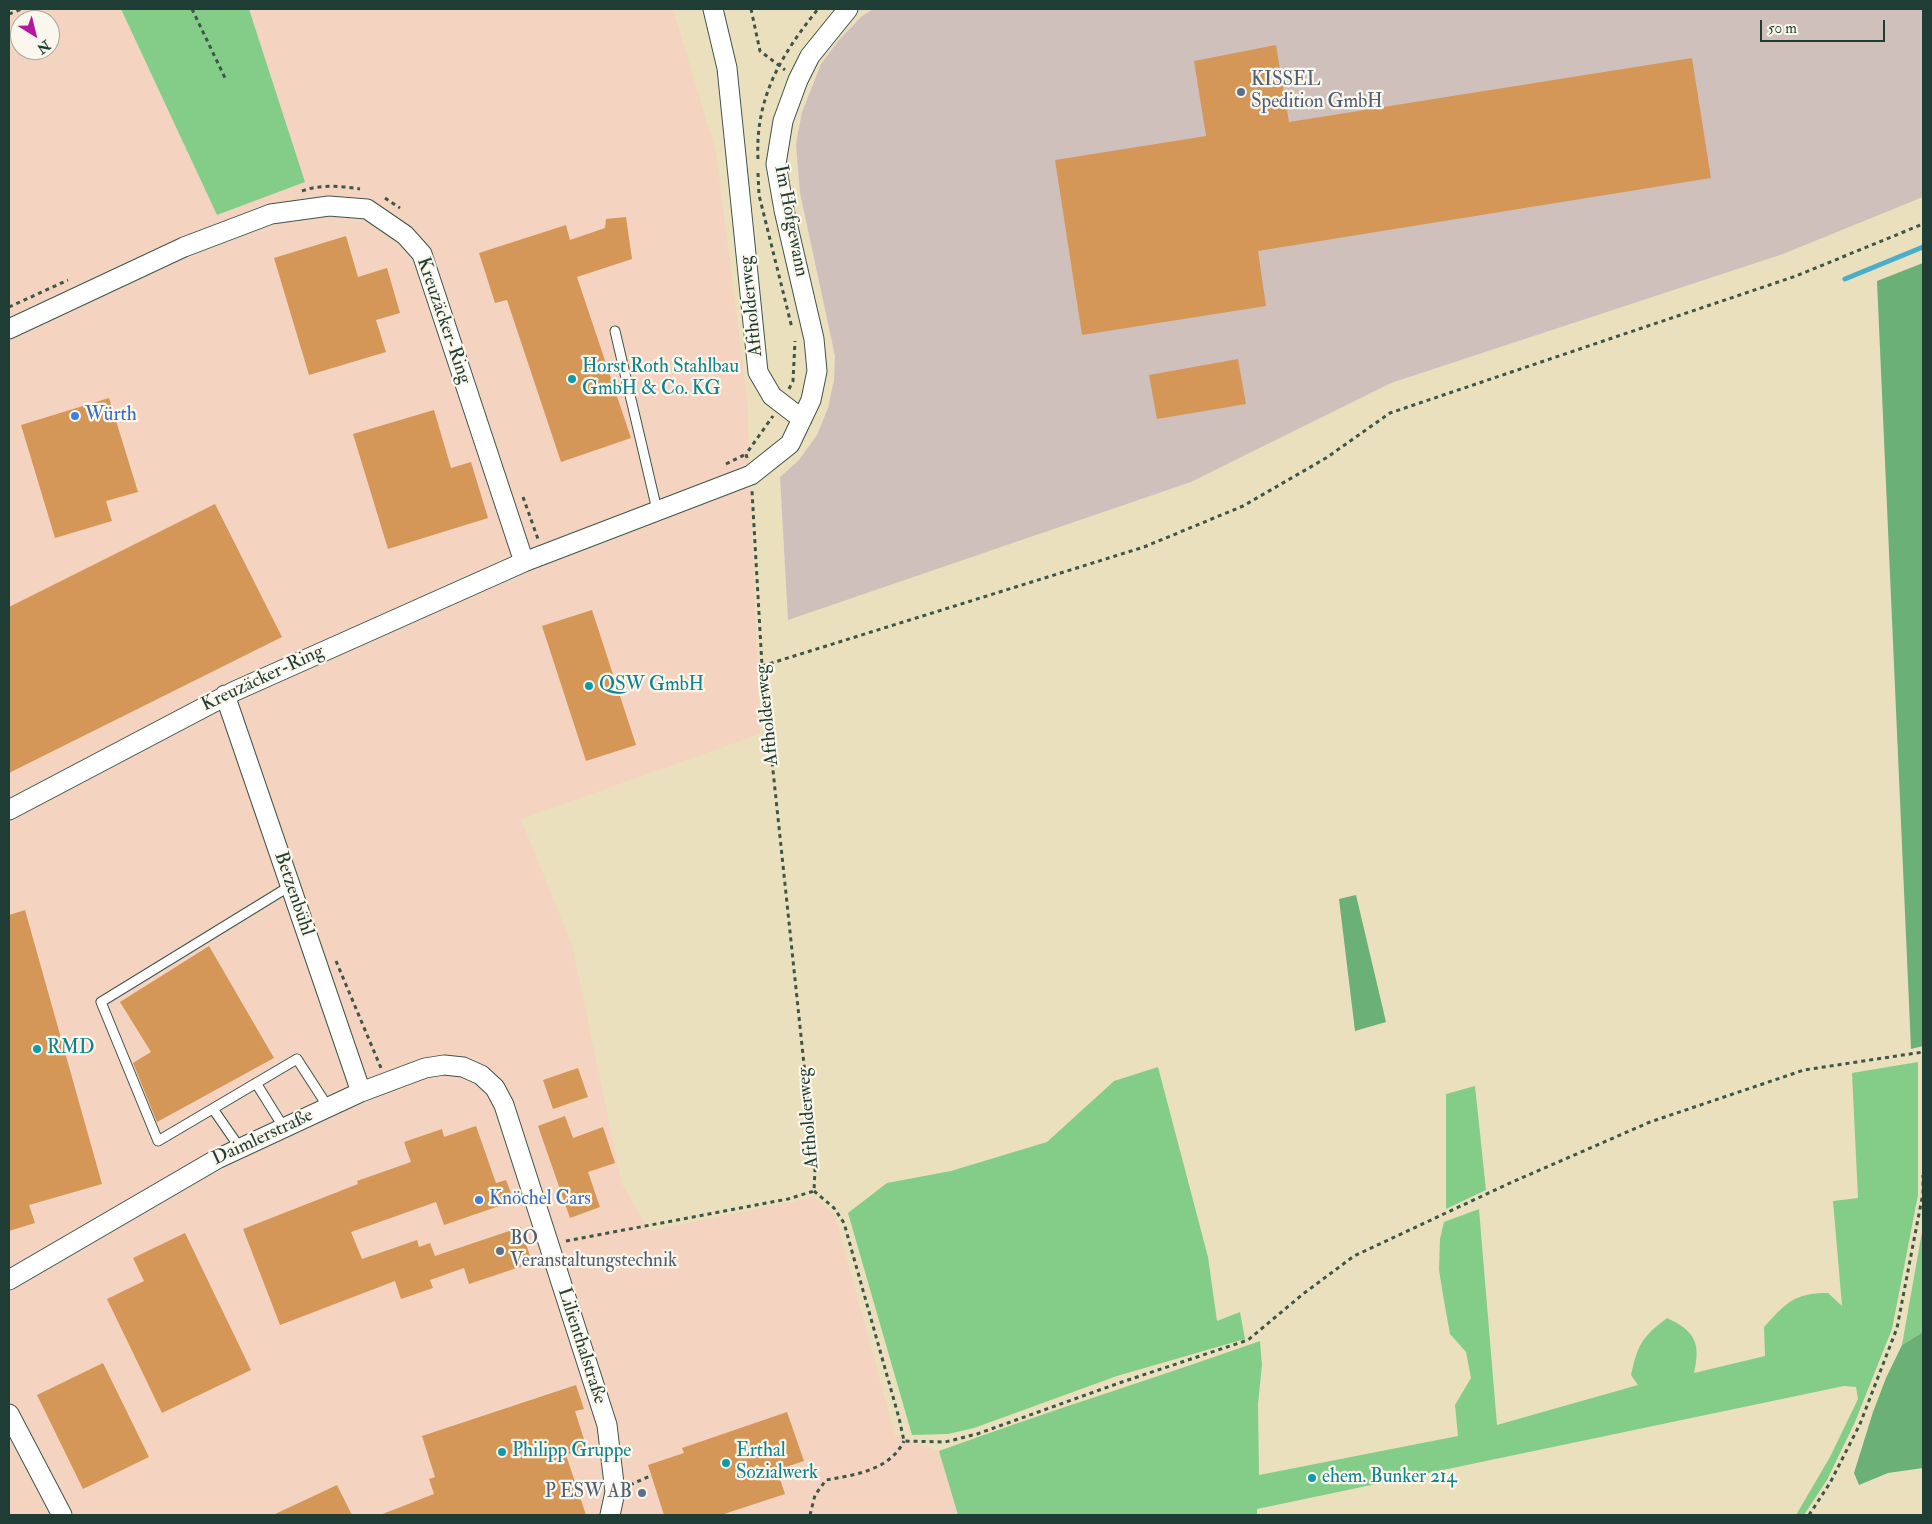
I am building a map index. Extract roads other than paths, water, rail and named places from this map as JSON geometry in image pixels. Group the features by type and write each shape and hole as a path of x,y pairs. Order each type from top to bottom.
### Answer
{"street":[{"name":"Aftholderweg","path":"713,9 728,68 758,372 772,396 802,419"},
{"name":"Im Hofgewann","path":"802,419 811,400 817,371 814,339 784,210 776,164 783,121 798,80 810,56 848,9"},
{"name":"Kreuzäcker-Ring","path":"9,329 184,247 271,214 329,206 367,209 405,234 422,254 524,562"},
{"name":"Kreuzäcker-Ring","path":"9,810 225,696 524,562 751,475 790,444 802,419"},
{"name":"Betzenbühl","path":"225,696 361,1092"},
{"name":"Daimlerstraße","path":"9,1280 217,1159 361,1092 426,1068 444,1065 463,1067 481,1075 495,1088 504,1105 509,1123"},
{"name":"Lilienthalstraße","path":"509,1123 607,1425 615,1492 610,1515"},
{"path":"9,1414 62,1515"}],"lane":[{"path":"615,331 657,510"},
{"path":"290,886 102,1002 158,1141 297,1058 328,1107"},
{"path":"256,1083 284,1128"},
{"path":"213,1109 240,1148"}],"waterway":[{"path":"1845,279 1923,247"}],"place":[{"name":"KISSEL Spedition GmbH","path":"1241,92"},
{"name":"Horst Roth Stahlbau GmbH & Co. KG","path":"572,379"},
{"name":"Würth","path":"75,416"},
{"name":"QSW GmbH","path":"589,686"},
{"name":"RMD","path":"37,1049"},
{"name":"Knöchel Cars","path":"479,1200"},
{"name":"BO Veranstaltungstechnik","path":"500,1251"},
{"name":"Philipp Gruppe","path":"502,1452"},
{"name":"Erthal Sozialwerk","path":"726,1463"},
{"name":"ehem. Bunker 214","path":"1312,1478"},
{"name":"P ESW AB","path":"642,1493"}]}
